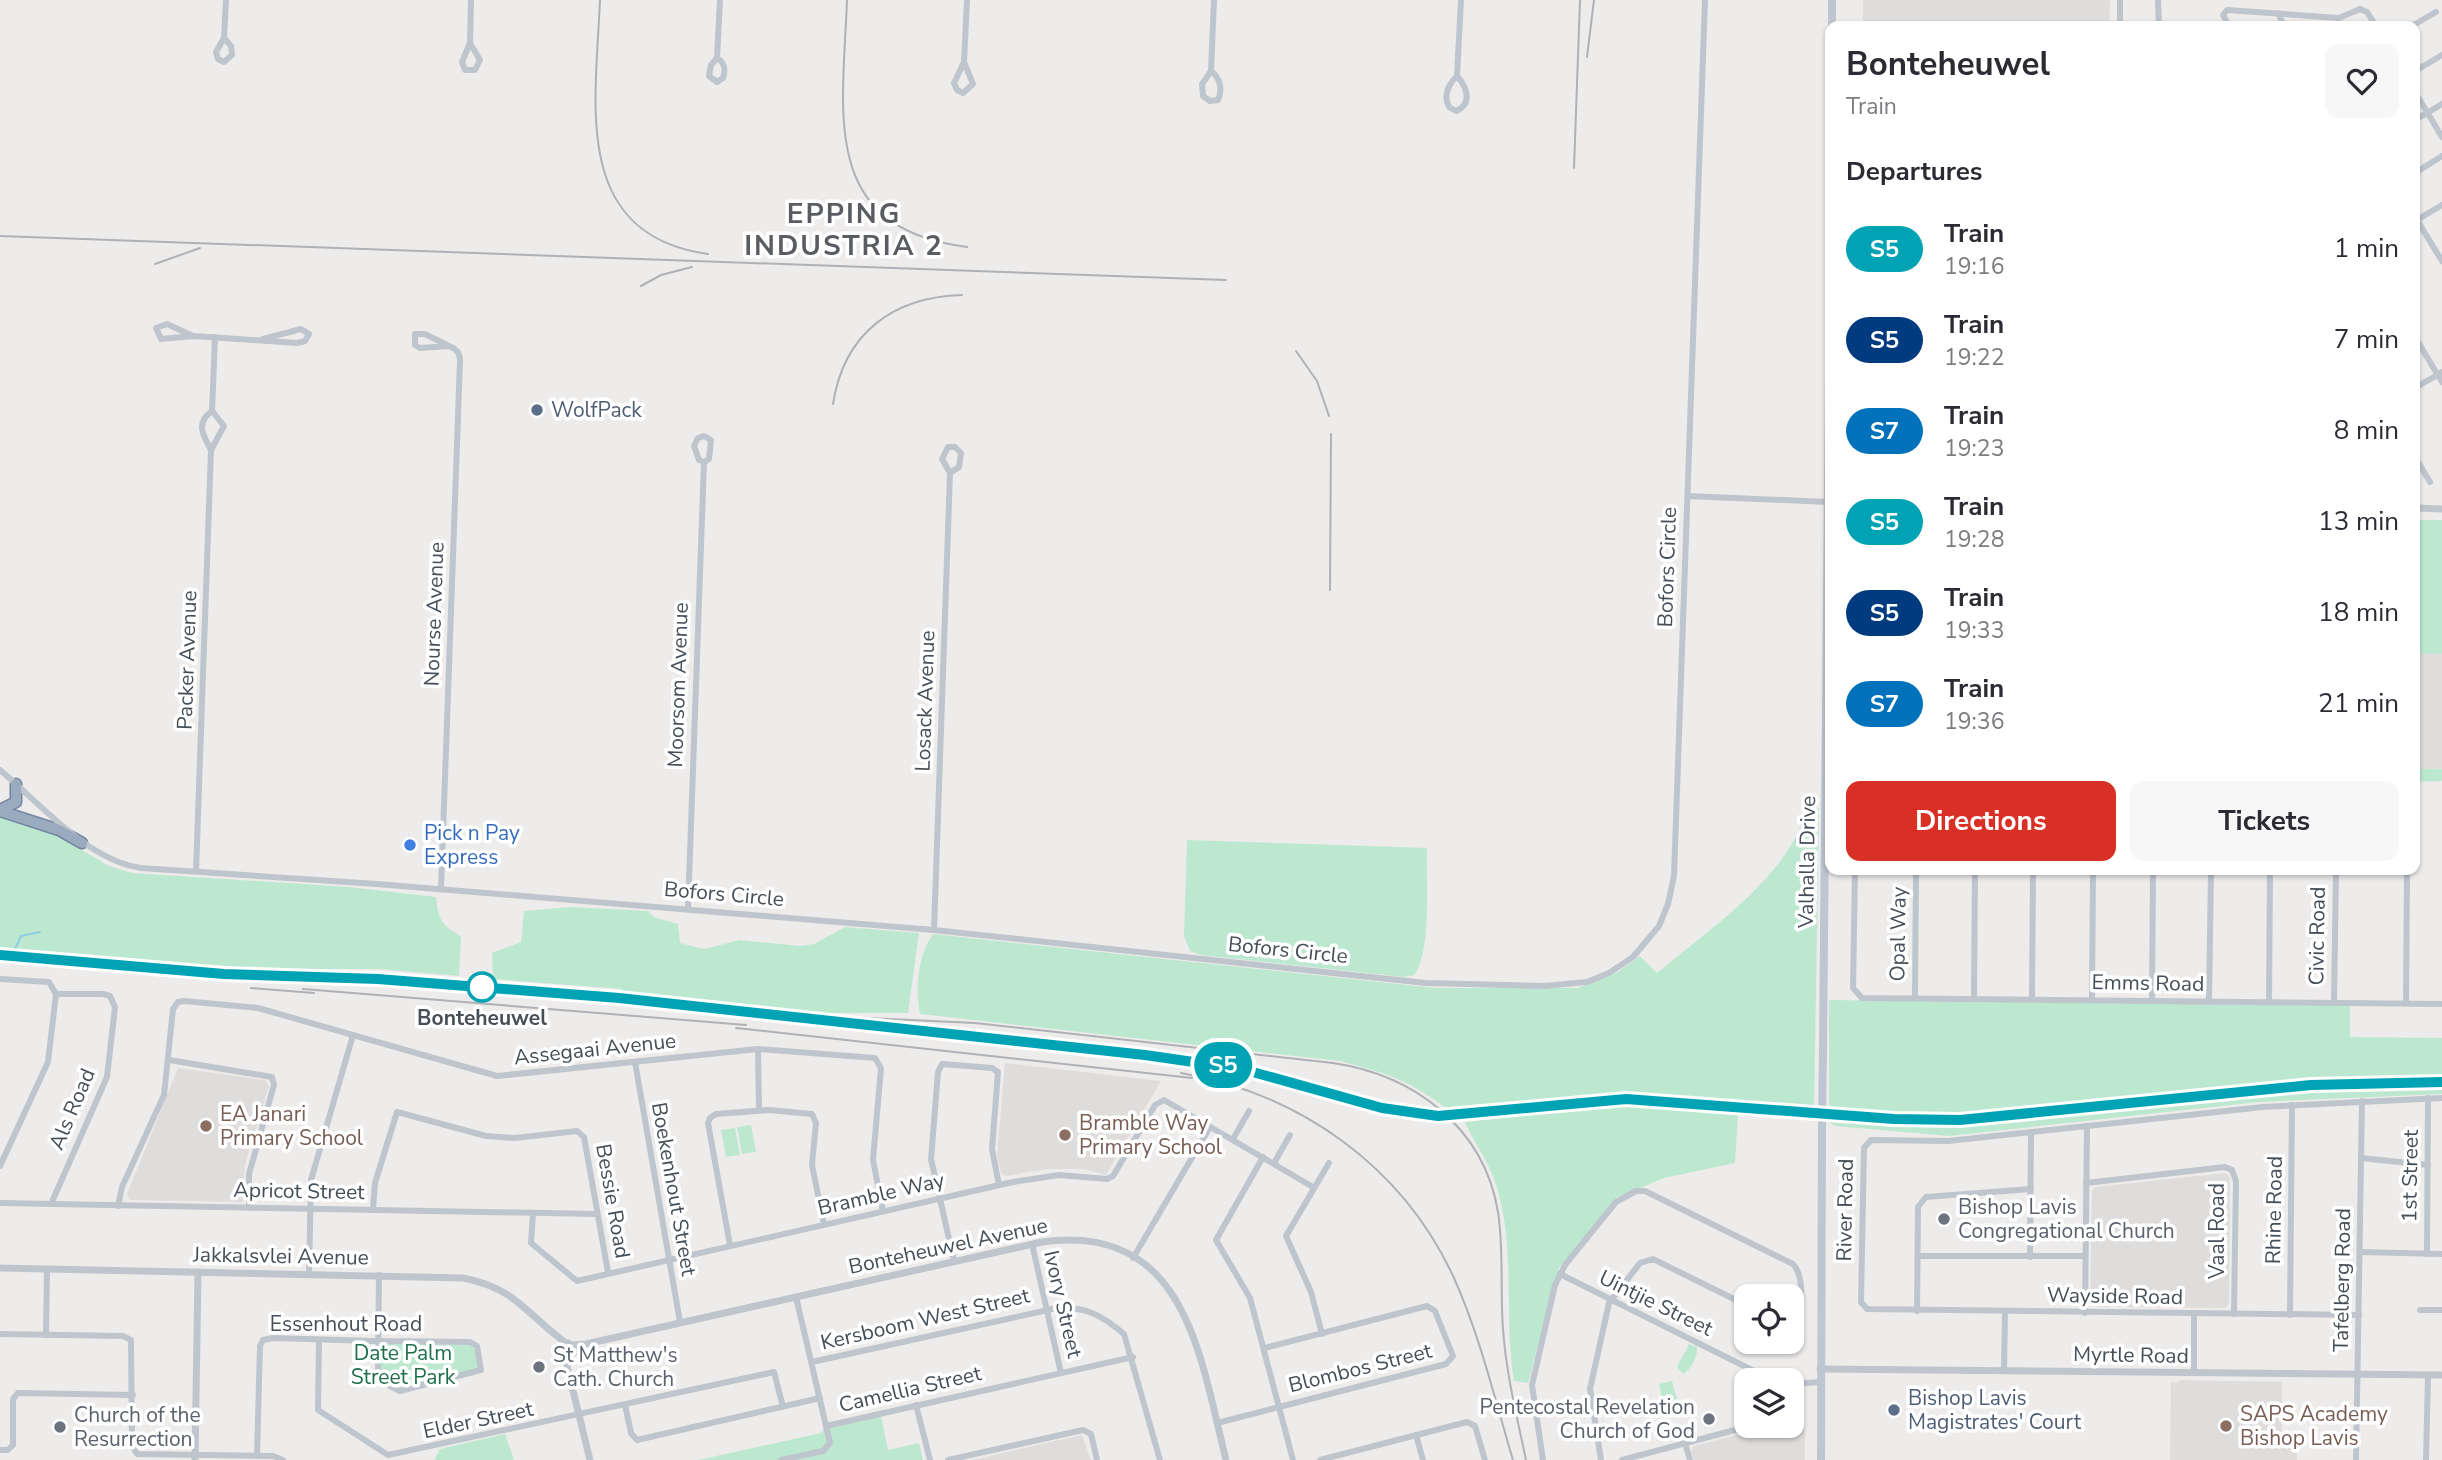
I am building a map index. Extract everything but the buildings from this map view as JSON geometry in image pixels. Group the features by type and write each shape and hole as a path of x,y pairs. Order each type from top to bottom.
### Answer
{"highway":[{"path":"0,811 16,802 16,784"},
{"path":"0,811 59,830 82,843"}],"main road":[{"path":"1832,0 1832,21"},
{"name":"Valhalla Drive","path":"1821,1460 1825,868"}],"street":[{"path":"224,38 226,0"},
{"path":"470,43 471,0"},
{"path":"717,58 720,0"},
{"path":"964,62 967,0"},
{"path":"1211,71 1217,77 1221,89 1218,100 1210,101 1203,96 1202,88 1211,71 1213,0"},
{"path":"1457,76 1449,86 1446,98 1449,107 1456,111 1463,108 1467,96 1457,76 1461,0"},
{"name":"Bofors Circle","path":"0,770 82,843 107,858 132,867 441,889 934,930 1426,983 1567,986 1617,969 1638,953 1655,933 1673,886 1705,0"},
{"path":"2120,0 2120,21"},
{"path":"2158,0 2159,21"},
{"path":"2226,21 2223,15 2227,10 2339,18 2362,9 2372,21"},
{"path":"2420,21 2436,12"},
{"path":"2278,13 2282,21"},
{"path":"2420,68 2442,55"},
{"path":"2420,101 2442,137"},
{"path":"2420,117 2442,104"},
{"path":"2420,170 2442,156"},
{"path":"2420,218 2442,205"},
{"path":"2420,226 2442,261"},
{"path":"193,337 167,324 156,328 161,339 215,337 263,340 302,342 309,334 301,329 263,340"},
{"path":"415,334 425,334 449,346 420,348 415,345 415,334"},
{"name":"Packer Avenue","path":"211,450 224,426 212,411 215,337"},
{"path":"2420,344 2440,373 2442,382"},
{"name":"Nourse Avenue","path":"441,889 460,375 460,356 449,346"},
{"path":"2420,385 2440,373"},
{"name":"Packer Avenue","path":"196,872 211,450 201,426 203,419 212,411"},
{"name":"Moorsom Avenue","path":"688,909 704,462"},
{"path":"2420,465 2430,481"},
{"name":"Losack Avenue","path":"934,930 950,473"},
{"path":"1688,496 1825,502"},
{"path":"2420,508 2442,509"},
{"name":"Emms Road","path":"1855,875 1856,994 1861,998 2442,1004"},
{"name":"Opal Way","path":"1915,998 1916,875"},
{"path":"1974,999 1975,875"},
{"path":"2032,1000 2033,875"},
{"path":"2092,1000 2093,875"},
{"path":"2152,1001 2153,875"},
{"path":"2209,1001 2211,875"},
{"path":"2269,1002 2270,875"},
{"name":"Civic Road","path":"2334,1003 2336,875"},
{"path":"2406,1003 2407,875"},
{"name":"Als Road","path":"0,979 47,982 56,994 48,1062 0,1166"},
{"name":"Als Road","path":"51,1204 107,1077 114,1007 110,996 103,994 56,994"},
{"name":"Assegaai Avenue","path":"118,1206 122,1188 164,1095 173,1009 178,1002 184,1001 258,1008 497,1076 758,1049 875,1058 879,1062 873,1160 883,1211"},
{"path":"309,1274 312,1174 353,1035"},
{"path":"758,1049 759,1110"},
{"path":"169,1060 272,1077 274,1086 249,1174 249,1208"},
{"name":"Boekenhout Street","path":"635,1062 680,1322"},
{"path":"954,1261 931,1153 938,1072 942,1065 992,1068 998,1072 992,1149 999,1185"},
{"name":"1st Street","path":"2427,1254 2428,1098"},
{"name":"River Road","path":"1870,1310 1861,1303 1863,1151 1867,1143 1875,1140 1948,1141 2292,1105 2442,1098"},
{"name":"Bramble Way","path":"533,1213 531,1243 572,1280 999,1185 1059,1175 1107,1179 1113,1176 1160,1101 1164,1100 1313,1187"},
{"name":"Tafelberg Road","path":"2356,1460 2362,1101"},
{"name":"Rhine Road","path":"2290,1315 2292,1105"},
{"path":"730,1245 708,1120 716,1114 759,1110 806,1113 815,1117 812,1165 824,1224"},
{"path":"1233,1139 1249,1111"},
{"name":"Bessie Road","path":"373,1209 375,1183 394,1118 401,1112 486,1136 515,1138 580,1132 608,1272"},
{"path":"2085,1313 2087,1126"},
{"path":"1133,1258 1210,1127"},
{"path":"2030,1256 2031,1132"},
{"path":"1274,1163 1290,1135"},
{"path":"1262,1157 1216,1240 1251,1297 1293,1460"},
{"path":"2361,1158 2428,1164"},
{"path":"1322,1334 1311,1292 1286,1236 1329,1163"},
{"name":"Vaal Road","path":"2086,1183 2225,1167 2232,1170 2236,1181 2234,1314"},
{"path":"1917,1311 1918,1207 1923,1198 2031,1189"},
{"path":"1543,1460 1532,1385 1560,1274 1616,1202 1633,1192 1645,1191 1793,1264 1800,1276 1800,1284"},
{"name":"Apricot Street","path":"0,1203 597,1214"},
{"name":"Bonteheuwel Avenue","path":"568,1350 680,1322 1032,1244 1078,1240 1105,1245 1133,1258 1161,1280 1181,1305 1196,1342 1226,1460"},
{"name":"Ivory Street","path":"1032,1244 1060,1373"},
{"path":"2360,1252 2442,1254"},
{"path":"1918,1256 2085,1256"},
{"path":"1601,1460 1590,1390 1611,1300 1640,1263 1649,1258 1734,1299"},
{"name":"Jakkalsvlei Avenue","path":"0,1268 456,1277 480,1282 512,1296 568,1350"},
{"path":"46,1335 47,1269"},
{"path":"195,1458 198,1272"},
{"name":"Uintjie Street","path":"1560,1274 1748,1368"},
{"path":"378,1341 379,1275"},
{"name":"Camellia Street","path":"796,1297 826,1426 1133,1357"},
{"name":"Kersboom West Street","path":"812,1362 1047,1310 1079,1306 1111,1323 1124,1334 1133,1357 1160,1460"},
{"name":"Blombos Street","path":"1217,1423 1446,1364 1453,1356 1435,1311 1427,1306 1265,1348"},
{"name":"Wayside Road","path":"1870,1310 2360,1315"},
{"path":"2420,1310 2442,1310"},
{"path":"2004,1371 2005,1312"},
{"path":"2194,1314 2194,1373"},
{"path":"0,1334 128,1337 133,1347 132,1446 135,1452 141,1455 195,1458 257,1455 283,1460"},
{"name":"Essenhout Road","path":"257,1455 260,1342 273,1338 473,1342 477,1346 481,1370 394,1390 379,1379 378,1341"},
{"name":"Elder Street","path":"318,1340 317,1402 320,1413 388,1455 774,1372 783,1407"},
{"path":"568,1350 571,1376 590,1460"},
{"name":"Myrtle Road","path":"1821,1369 2442,1376"},
{"path":"2426,1460 2427,1376"},
{"path":"1804,1383 1820,1382"},
{"path":"0,1450 8,1450 13,1445 13,1399 18,1393 133,1395"},
{"path":"625,1405 631,1433 637,1440 820,1398"},
{"path":"916,1405 930,1460"},
{"path":"1320,1460 1469,1422 1475,1426 1485,1460"},
{"path":"782,1460 828,1448 830,1439 826,1426"},
{"path":"948,1460 1083,1430 1091,1434 1097,1460"},
{"path":"1622,1460 1734,1430"},
{"path":"1416,1435 1423,1460"},
{"path":"1685,1443 1690,1460"}],"shaded area":[{"path":"1863,0 2110,0 2109,21 1863,21"},
{"path":"2420,654 2442,654 2442,769 2420,769"},
{"name":"Bramble Way Primary School","path":"1005,1063 1161,1081 1106,1175 1083,1169 1047,1169 1006,1176 1001,1173 997,1155"},
{"name":"EA Janari Primary School","path":"178,1068 265,1080 269,1086 245,1165 243,1202 130,1200 127,1194"},
{"path":"2225,1173 2230,1177 2229,1304 2224,1308 2095,1307 2090,1303 2092,1191 2095,1187"},
{"name":"SAPS Academy Bishop Lavis","path":"2181,1380 2282,1382 2282,1448 2297,1448 2297,1460 2170,1460 2171,1381 2176,1383"},
{"path":"1805,1429 1805,1460 1694,1460 1691,1451 1694,1446 1734,1436 1734,1438 1804,1438"},
{"path":"1082,1435 1091,1460 971,1460"}],"green space":[{"path":"2420,520 2442,520 2442,654 2420,654"},
{"path":"2420,769 2442,769 2442,781 2420,782"},
{"path":"1807,808 1819,808 1814,1111 1657,1098 1607,1097 1452,1113 1400,1080 1340,1061 920,1014 919,972 924,951 933,934 1436,988 1578,988 1618,972 1640,956 1657,973 1723,920 1766,878 1798,833"},
{"path":"0,814 53,833 109,866 132,873 349,887 436,897 442,921 461,936 459,976 379,969 263,969 0,948"},
{"path":"1187,840 1427,848 1426,933 1420,964 1414,975 1404,977 1201,955 1190,951 1184,936"},
{"path":"571,907 648,911 654,917 678,924 680,943 704,949 740,940 800,946 814,944 845,927 919,933 908,1013 820,1013 733,1007 621,996 621,989 493,979 492,953 521,942 524,911"},
{"path":"1829,1000 2350,1006 2350,1037 2442,1038 2442,1094 2258,1102 1949,1136 1835,1126 1829,1122"},
{"path":"1601,1107 1650,1107 1738,1113 1735,1163 1664,1178 1616,1198 1559,1268 1528,1383 1514,1381 1509,1330 1508,1253 1501,1203 1491,1172 1465,1122"},
{"path":"751,1125 756,1152 742,1154 737,1127"},
{"path":"735,1128 740,1155 726,1157 721,1130"},
{"name":"Date Palm Street Park","path":"386,1343 471,1345 475,1350 477,1370 397,1388 387,1379 380,1367 379,1355"},
{"path":"1689,1344 1697,1347 1696,1354 1691,1366 1683,1374 1677,1367"},
{"path":"1672,1381 1679,1407 1665,1411 1659,1384"},
{"path":"881,1416 888,1450 919,1443 923,1460 698,1460 821,1433 826,1425"},
{"path":"505,1434 514,1460 434,1460 440,1449"}],"waterway":[{"path":"15,949 21,936 40,932"}],"railway":[{"path":"600,0 596,120 601,158 612,192 632,220 664,242 708,254"},
{"path":"847,0 844,123 850,159 862,190 885,216 919,236 967,247"},
{"path":"1574,168 1580,0"},
{"path":"1587,57 1594,0"},
{"path":"0,236 1226,280"},
{"path":"155,264 200,248"},
{"path":"641,286 661,275 692,267"},
{"path":"833,404 848,357 860,339 876,324 914,303 937,297 962,295"},
{"path":"1296,351 1317,381 1329,416"},
{"path":"1330,590 1331,434"},
{"path":"0,959 201,975 380,982 618,1002 1063,1050 1235,1071 1384,1113 1438,1120 1584,1105 1632,1103 1894,1123 1960,1124 2311,1089 2442,1086"},
{"path":"251,988 314,993"},
{"path":"303,989 746,1025"},
{"path":"847,1017 975,1023 1333,1063 1363,1069 1391,1079 1417,1093 1441,1110 1461,1131 1478,1155 1490,1182 1500,1227 1504,1345 1526,1460"},
{"path":"736,1028 1192,1078"},
{"path":"1181,1073 1225,1083 1267,1098 1307,1118 1343,1142 1377,1170 1407,1202 1433,1238 1454,1278 1472,1322 1513,1460"}],"train":[{"name":"S5","path":"0,955 224,974 332,976 619,998 1145,1055 1242,1069 1382,1108 1438,1116 1485,1114 1572,1102 1626,1099 1920,1121 1992,1119 2311,1085 2442,1082"}],"place":[{"name":"WolfPack","path":"537,410"},
{"name":"Pick n Pay Express","path":"410,845"},
{"name":"Bonteheuwel","path":"482,987"},
{"name":"EA Janari Primary School","path":"206,1126"},
{"name":"Bramble Way Primary School","path":"1065,1135"},
{"name":"Bishop Lavis Congregational Church","path":"1944,1219"},
{"name":"St Matthew's Cath. Church","path":"539,1367"},
{"name":"Bishop Lavis Magistrates' Court","path":"1894,1410"},
{"name":"Pentecostal Revelation Church of God","path":"1709,1419"},
{"name":"SAPS Academy Bishop Lavis","path":"2226,1426"},
{"name":"Church of the Resurrection","path":"60,1427"}],"district":[{"name":"EPPING INDUSTRIA 2","path":"844,230"}]}
